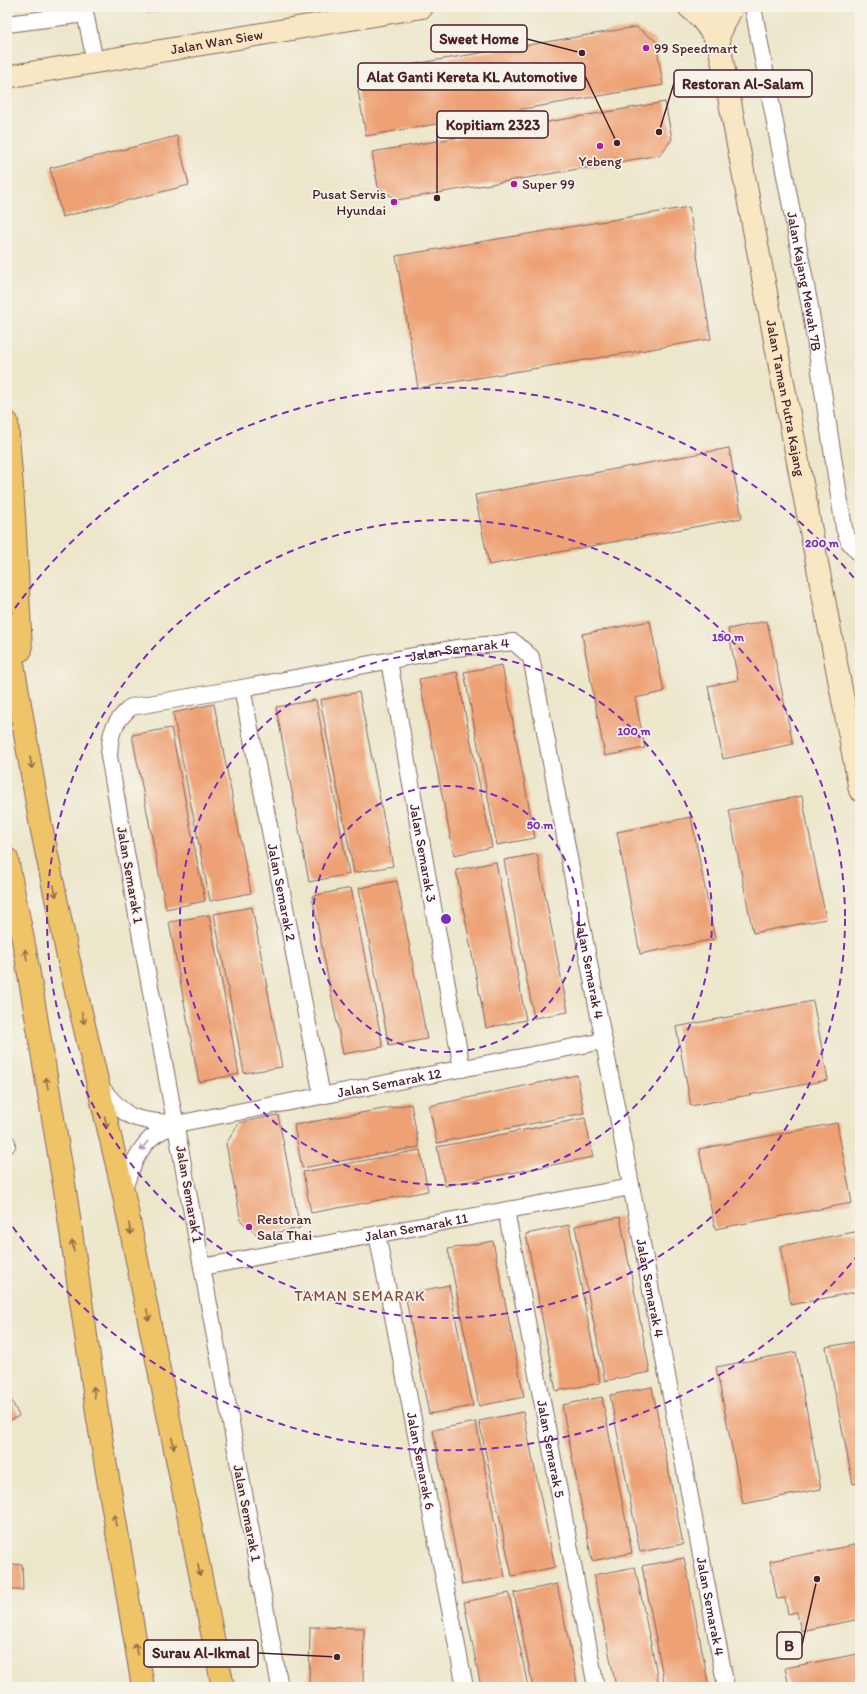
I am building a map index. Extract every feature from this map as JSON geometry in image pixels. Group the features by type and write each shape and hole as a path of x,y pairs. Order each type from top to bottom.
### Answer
{"highway":[{"path":"7,422 14,515 25,724"},
{"path":"7,629 25,724 40,821 68,957 123,1191 222,1687"},
{"path":"7,859 25,950 57,1144 98,1419 143,1687"}],"street":[{"name":"Jalan Wan Siew","path":"9,76 422,7"},
{"path":"689,7 709,28 717,39 732,7"},
{"name":"Jalan Taman Putra Kajang","path":"712,7 860,790"},
{"name":"Jalan Kajang Mewah 7B","path":"753,7 810,307 844,528 848,542 858,552"},
{"path":"7,24 84,10 95,62"},
{"name":"Jalan Semarak 4","path":"131,707 456,648 514,642 531,657 726,1687"},
{"name":"Jalan Semarak 3","path":"389,661 462,1069"},
{"name":"Jalan Semarak 2","path":"242,688 322,1096"},
{"name":"Jalan Semarak 1","path":"131,707 119,718 110,737 109,756 280,1687"},
{"name":"Jalan Semarak 12","path":"98,1084 123,1110 132,1116 157,1122 176,1124 604,1041"},
{"name":"Jalan Semarak 12","path":"123,1191 136,1156 143,1147 151,1138 176,1124"},
{"name":"Jalan Semarak 11","path":"202,1267 631,1187"},
{"name":"Jalan Semarak 5","path":"506,1210 596,1687"},
{"name":"Jalan Semarak 6","path":"378,1234 465,1687"}],"building":[{"path":"146,7 169,7 169,8 147,12"},
{"path":"636,27 656,41 663,85 366,136 358,90 372,71"},
{"path":"665,102 672,139 660,155 397,200 378,187 372,152"},
{"path":"177,136 189,185 62,217 50,168"},
{"path":"689,207 711,339 418,388 396,256"},
{"path":"729,448 742,518 489,565 475,495"},
{"path":"650,621 664,692 635,698 645,748 605,756 582,634"},
{"path":"767,621 793,744 723,759 708,686 738,680 728,629"},
{"path":"502,665 535,838 497,845 464,672"},
{"path":"457,672 492,847 454,855 419,679"},
{"path":"359,692 393,866 354,873 320,700"},
{"path":"316,700 349,874 309,882 276,707"},
{"path":"214,704 251,893 210,901 173,713"},
{"path":"171,728 205,901 166,909 132,735"},
{"path":"802,796 826,919 753,933 729,810"},
{"path":"691,817 715,939 640,954 617,832"},
{"path":"537,854 568,1012 534,1018 504,860"},
{"path":"496,862 526,1020 486,1028 456,870"},
{"path":"397,881 427,1039 389,1046 359,888"},
{"path":"351,888 383,1047 343,1054 312,896"},
{"path":"252,907 282,1067 244,1073 214,914"},
{"path":"209,915 239,1074 199,1082 169,922"},
{"path":"813,1001 828,1080 691,1106 676,1027"},
{"path":"577,1075 584,1113 437,1143 429,1106"},
{"path":"411,1104 419,1147 302,1168 294,1125"},
{"path":"278,1115 300,1228 259,1236 241,1221 226,1144 239,1123"},
{"path":"585,1118 593,1157 445,1186 437,1147"},
{"path":"837,1123 852,1203 715,1229 699,1149"},
{"path":"420,1150 428,1191 311,1213 303,1172"},
{"path":"620,1217 650,1372 605,1381 575,1226"},
{"path":"569,1225 600,1383 556,1391 526,1234"},
{"path":"860,1231 860,1291 791,1305 780,1246"},
{"path":"493,1241 524,1397 479,1406 448,1249"},
{"path":"449,1285 473,1406 429,1414 405,1294"},
{"path":"860,1341 860,1482 853,1484 826,1347"},
{"path":"796,1352 821,1489 743,1504 716,1367"},
{"path":"652,1387 683,1544 640,1552 610,1395"},
{"path":"7,1391 19,1416 7,1422"},
{"path":"602,1397 632,1553 592,1561 562,1405"},
{"path":"523,1412 555,1567 512,1576 479,1421"},
{"path":"476,1422 505,1577 462,1585 433,1430"},
{"path":"860,1544 860,1619 801,1631 797,1612 788,1614 785,1598 777,1599 770,1561"},
{"path":"684,1558 709,1687 665,1687 642,1566"},
{"path":"22,1564 23,1590 7,1590 7,1565"},
{"path":"635,1567 659,1687 616,1687 598,1599 594,1575"},
{"path":"557,1584 578,1687 533,1687 514,1593"},
{"path":"509,1593 528,1687 481,1687 464,1602"},
{"path":"310,1627 364,1628 363,1687 309,1687"},
{"path":"858,1654 860,1665 860,1687 789,1687 785,1668"}],"place":[{"name":"99 Speedmart","path":"646,48"},
{"name":"Sweet Home","path":"582,53"},
{"name":"Restoran Al-Salam","path":"659,132"},
{"name":"Alat Ganti Kereta KL Automotive","path":"617,143"},
{"name":"Yebeng","path":"600,146"},
{"name":"Super 99","path":"514,184"},
{"name":"Kopitiam 2323","path":"437,198"},
{"name":"Pusat Servis Hyundai","path":"394,202"},
{"name":"Restoran Sala Thai","path":"249,1227"},
{"name":"B","path":"817,1579"},
{"name":"Surau Al-Ikmal","path":"337,1657"}],"district":[{"name":"TAMAN SEMARAK","path":"360,1296"}]}
